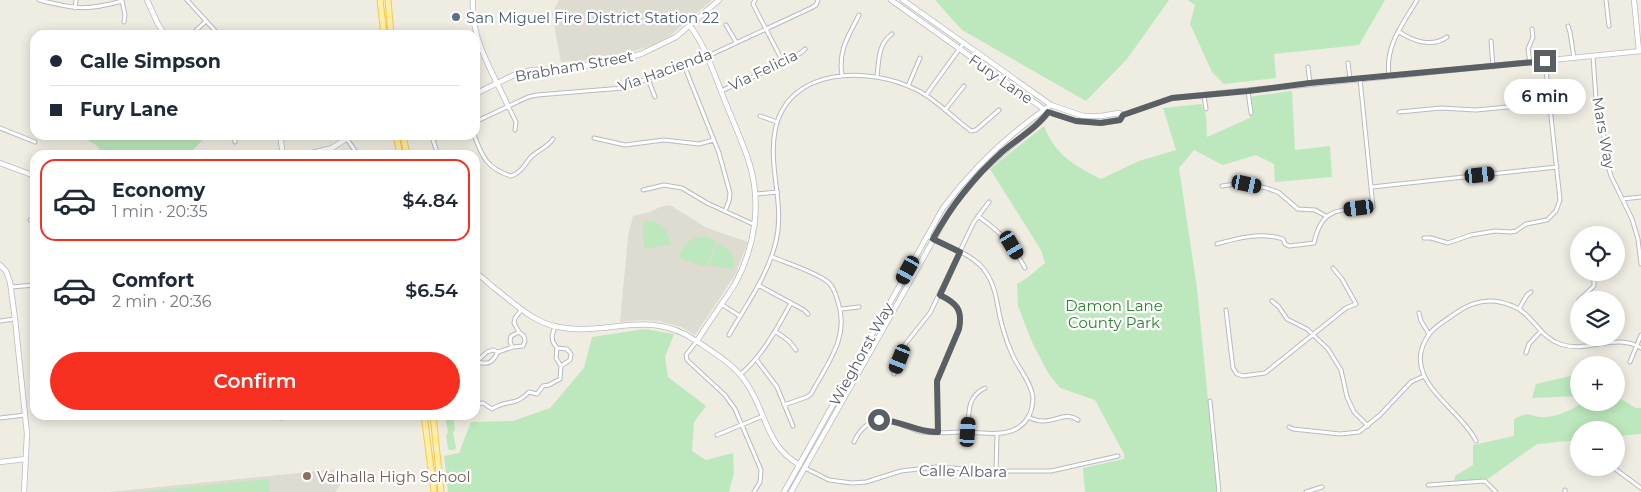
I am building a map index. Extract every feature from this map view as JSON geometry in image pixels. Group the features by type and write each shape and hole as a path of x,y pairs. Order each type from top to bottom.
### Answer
{"main road":[{"path":"380,0 383,30"},
{"path":"388,0 391,30"},
{"path":"425,420 434,492"},
{"path":"434,420 441,492"},
{"path":"432,471 438,463"}],"street":[{"path":"39,0 75,8 101,7 122,1 125,15 124,22"},
{"path":"75,8 76,0"},
{"path":"147,0 162,30"},
{"path":"474,0 473,18 475,30"},
{"name":"Brabham Street","path":"480,91 514,74 532,70 558,69 625,60 657,48 676,37 719,0"},
{"name":"Via Hacienda","path":"480,120 508,106 537,96 623,88 706,57 766,30 811,8 816,5 818,0"},
{"name":"Fury Lane","path":"891,0 1046,111 1076,121 1101,123 1120,120 1123,115"},
{"name":"Fury Lane","path":"903,0 1051,105 1083,116 1119,113 1123,115 1172,98 1640,51"},
{"path":"1389,76 1387,66 1389,51 1398,31 1417,0"},
{"path":"1606,0 1609,26"},
{"path":"1634,0 1640,51"},
{"path":"188,1 214,30"},
{"path":"754,2 782,62"},
{"path":"842,76 840,61 842,50 859,15"},
{"path":"197,30 206,22"},
{"path":"726,25 736,42"},
{"path":"690,26 695,32 721,91 749,161 756,194 755,225 751,244 741,270 734,285 686,355 689,363 725,395 735,409 761,470 760,482 754,492"},
{"path":"1568,26 1574,58"},
{"path":"1530,63 1528,49 1532,30"},
{"path":"1398,31 1410,39 1420,42 1442,40 1447,37"},
{"path":"877,76 881,47 885,39 892,34"},
{"path":"1491,41 1493,67"},
{"path":"926,95 963,44"},
{"path":"480,45 516,122 515,130"},
{"name":"Via Felicia","path":"721,91 802,53 804,48"},
{"name":"Mars Way","path":"1593,56 1596,100 1601,107 1606,159 1611,176 1632,219 1641,264"},
{"path":"908,86 920,58"},
{"path":"1424,238 1432,238 1448,243 1495,231 1516,231 1526,224 1547,220 1556,211 1560,200 1545,61"},
{"path":"1348,63 1350,80"},
{"path":"684,65 714,140 730,193 725,211"},
{"path":"1308,68 1310,83"},
{"path":"728,335 758,285 772,257 778,230 778,192 773,150 777,122 784,107 805,88 824,79 842,76 877,76 908,86 926,95 971,131 976,130 999,110"},
{"path":"1217,244 1255,236 1283,239 1285,244 1289,246 1314,243 1317,229 1326,216 1333,212 1373,207 1360,78"},
{"path":"648,79 656,97"},
{"path":"945,110 964,86"},
{"path":"1248,91 1251,113"},
{"path":"1204,96 1206,109"},
{"path":"1399,112 1440,108 1476,110 1550,103"},
{"name":"Wieghorst Way","path":"791,492 952,207 989,165 1051,105"},
{"name":"Wieghorst Way","path":"784,492 943,208 977,167 1046,111"},
{"path":"760,116 777,122"},
{"path":"0,128 35,142"},
{"path":"594,138 626,145 664,140 699,144 714,140"},
{"path":"480,152 482,158 488,164 511,176 516,174 533,156 550,144 553,139"},
{"path":"327,150 345,140"},
{"path":"0,163 30,174"},
{"path":"1372,187 1557,167"},
{"path":"1222,186 1242,183 1266,188 1278,192 1296,208 1315,210 1326,216"},
{"path":"643,190 660,186 686,189 706,203 755,225"},
{"path":"756,194 778,192"},
{"path":"1622,200 1641,197"},
{"path":"894,374 906,343 927,318 978,216 989,202"},
{"path":"978,216 1002,234 1012,245 1025,268"},
{"path":"854,442 864,427 879,420 889,421 922,432 1004,434 1024,424 1032,407 1032,393 1012,355 993,282 987,272 978,262 927,236"},
{"path":"772,257 826,280 831,285 841,309 843,323 841,337 811,394 784,405"},
{"path":"0,265 6,271 11,287 15,319 27,434 24,492"},
{"path":"1226,310 1231,364 1234,370 1240,375 1265,373 1346,308 1356,304 1342,279 1333,268"},
{"name":"Calle Albara","path":"480,276 538,320 555,326 590,328 649,324 677,331 697,341 741,374 753,392 778,449 799,465 829,480 847,483 866,482 901,471 950,467 996,471 1051,471 1118,456"},
{"path":"11,287 30,285"},
{"path":"758,285 808,314"},
{"path":"1519,309 1527,295 1531,292"},
{"path":"938,432 937,381 961,321 958,307 940,295"},
{"path":"1272,301 1279,307 1287,320 1301,325 1328,349 1342,370 1350,405 1354,412 1368,426"},
{"path":"1476,441 1468,427 1432,389 1424,376 1421,357 1429,334 1458,312 1475,303 1495,301 1519,309 1529,316 1549,339 1567,346 1586,346"},
{"path":"741,374 756,359 791,303"},
{"path":"720,304 740,316"},
{"path":"841,309 859,307"},
{"path":"480,359 487,352 493,350 498,352 512,347 521,347 525,342 524,336 515,327 514,321 522,309"},
{"path":"1419,313 1429,334"},
{"path":"0,321 15,319"},
{"path":"480,403 492,408 502,402 513,404 529,392 538,394 543,386 549,385 560,378 561,366 556,358 557,348 553,340 555,326"},
{"path":"775,331 796,350"},
{"path":"1526,354 1529,344 1541,331"},
{"path":"512,347 511,336 519,332"},
{"path":"1630,362 1641,335"},
{"path":"1625,342 1641,348"},
{"path":"557,348 567,349 571,354 570,360 561,366"},
{"path":"480,363 489,364 498,352"},
{"path":"756,359 771,378 792,426"},
{"path":"1289,427 1340,434 1356,433 1368,426 1411,382 1424,376"},
{"path":"968,432 971,400 977,392 985,388"},
{"path":"1210,402 1219,492"},
{"path":"0,418 25,415"},
{"path":"716,435 763,416"},
{"path":"1028,417 1043,422 1066,416 1073,416 1078,420"},
{"path":"996,471 998,434"},
{"path":"0,462 26,458"},
{"path":"1625,476 1641,488"},
{"path":"1428,485 1486,481 1496,492"},
{"path":"1306,492 1322,487"}],"shaded area":[{"path":"559,0 712,0 671,35 653,45 624,54 593,60 561,62 552,14"},
{"path":"670,205 707,228 748,242 735,275 695,335 681,327 659,321 620,322 628,237 633,216"},
{"name":"Valhalla High School","path":"339,469 342,482 335,492 109,492"}],"green space":[{"path":"935,0 1169,0 1127,59 1086,101 962,30"},
{"path":"1188,0 1385,0 1359,45 1274,54 1276,78 1224,84 1212,72 1190,24 1195,5"},
{"name":"Damon Lane County Park","path":"1292,91 1295,150 1330,146 1332,177 1275,182 1274,164 1256,155 1223,165 1194,150 1179,168 1197,288 1217,492 1085,492 1083,468 1124,459 1124,454 1095,400 1060,388 1048,373 1032,342 1018,306 1017,284 1045,263 1041,250 990,169 1044,126 1060,152 1074,164 1101,179 1139,161 1176,150 1163,108 1201,104 1206,115 1207,137 1250,118 1248,97"},
{"path":"87,140 202,140 192,150 100,150 96,145"},
{"path":"643,221 654,222 662,226 668,234 671,244 646,249 644,246"},
{"path":"705,236 716,241 708,265 703,266 678,257 682,248 688,242"},
{"path":"717,243 725,247 733,256 734,264 732,269 711,266 710,263"},
{"path":"645,329 674,334 665,357 668,377 706,406 694,422 692,451 706,460 733,453 734,473 729,492 448,492 444,456 459,453 471,422 513,421 550,408 584,368 592,337"},
{"path":"1570,376 1570,396 1532,398 1536,384"},
{"path":"1625,401 1636,408 1641,408 1641,434 1625,435 1625,421 1570,421 1570,441 1537,444 1485,481 1454,483 1455,476 1473,465 1473,445 1514,436 1514,419 1520,416 1527,414 1544,417 1570,409 1570,411 1625,411"},
{"path":"446,420 454,420 455,430 453,432 456,448 454,450 448,449 446,435 448,432"},
{"path":"268,479 270,492 139,492"}],"place":[{"name":"San Miguel Fire District Station 22","path":"456,17"},
{"name":"Valhalla High School","path":"307,476"}],"route":[{"path":"879,420 889,421 922,432 938,432 937,381 961,321 958,307 940,295 960,252 933,239 959,197 982,171 1046,116 1048,112 1076,121 1101,123 1120,120 1123,115 1172,98 1545,61"}]}
